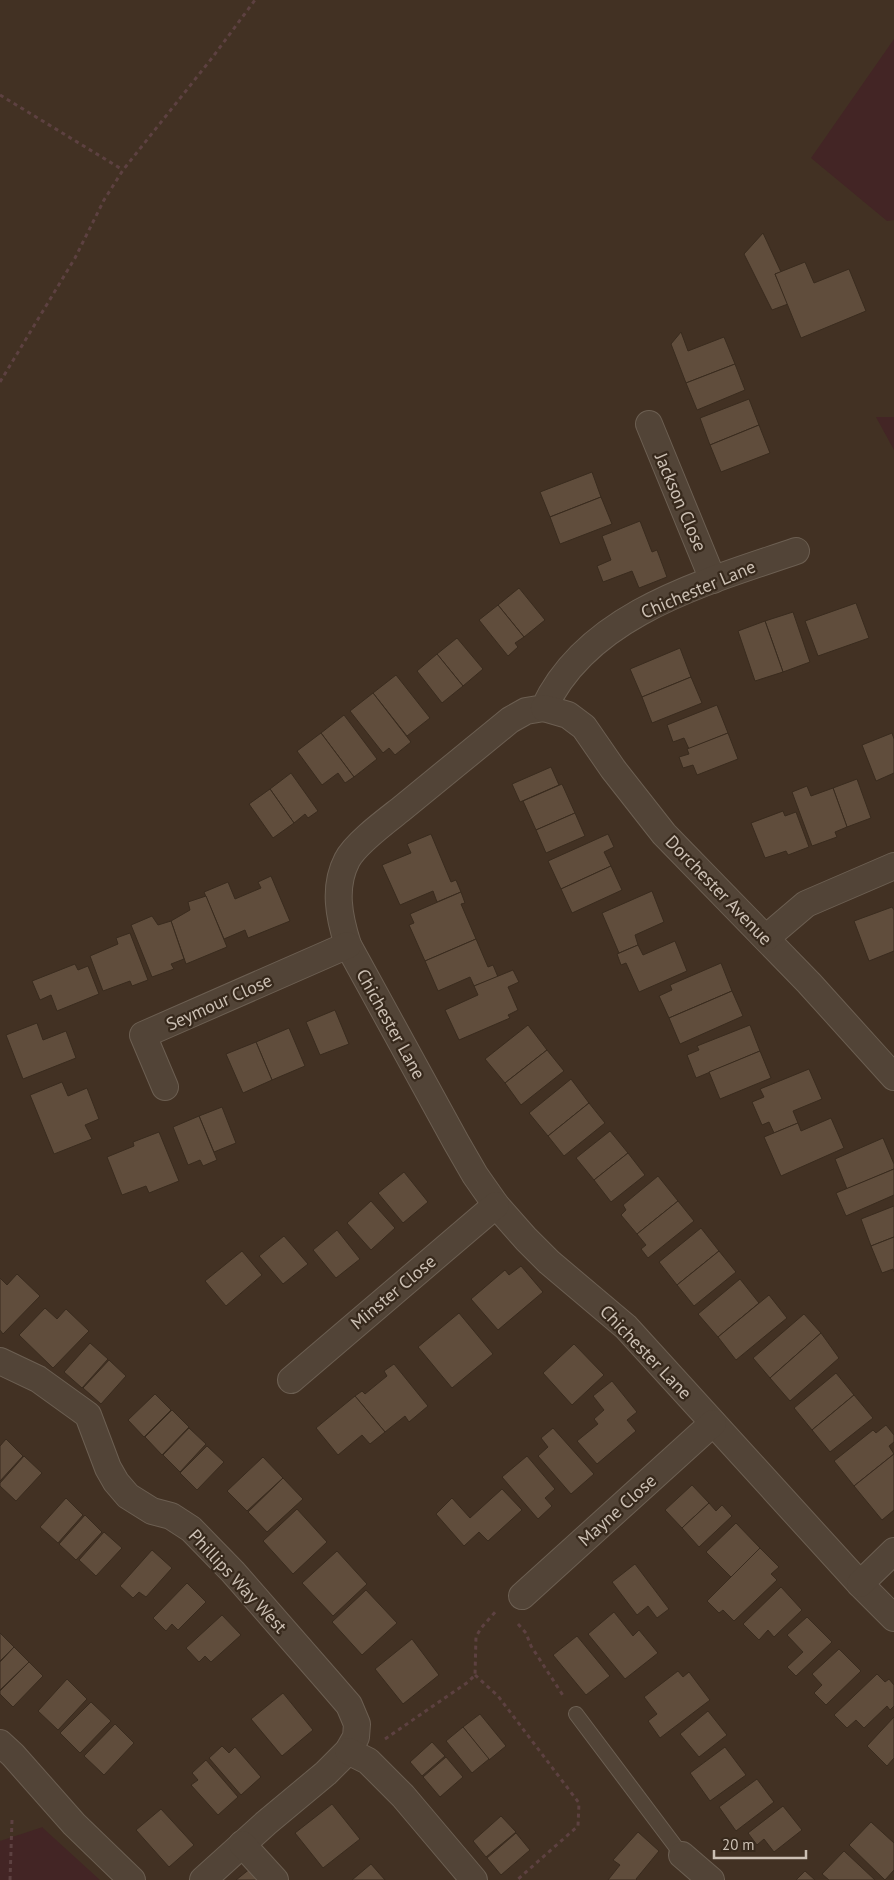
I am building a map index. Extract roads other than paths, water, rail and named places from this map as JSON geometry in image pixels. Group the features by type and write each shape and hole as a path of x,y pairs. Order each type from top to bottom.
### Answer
{"street":[{"name":"Jackson Close","path":"648,424 714,580"},
{"name":"Chichester Lane","path":"796,550 714,580 646,608 616,627 586,652 565,674 552,691 544,708 526,711 510,720 370,834 348,858 339,884 338,905 341,926 348,945 456,1142 475,1175 496,1205 526,1239 550,1262 626,1328 860,1584 894,1618"},
{"name":"Dorchester Avenue","path":"544,708 568,716 584,727 613,769 664,834 766,938 894,1077"},
{"path":"766,938 806,904 894,866"},
{"name":"Seymour Close","path":"165,1087 143,1035 348,945"},
{"name":"Minster Close","path":"291,1380 496,1205"},
{"name":"Phillips Way West","path":"0,1361 38,1379 88,1415 108,1468 116,1482 128,1496 152,1511 171,1516 191,1529 233,1572 349,1705 357,1724 356,1737 348,1751 326,1774 242,1844 203,1880"},
{"name":"Mayne Close","path":"512,1601 713,1423"},
{"path":"860,1584 894,1551"},
{"path":"7,1749 74,1824 132,1880"},
{"path":"348,1751 368,1761 403,1796 474,1880"},
{"path":"242,1844 275,1880"},
{"path":"682,1855 711,1880"}],"lane":[{"path":"576,1714 682,1855"}]}
